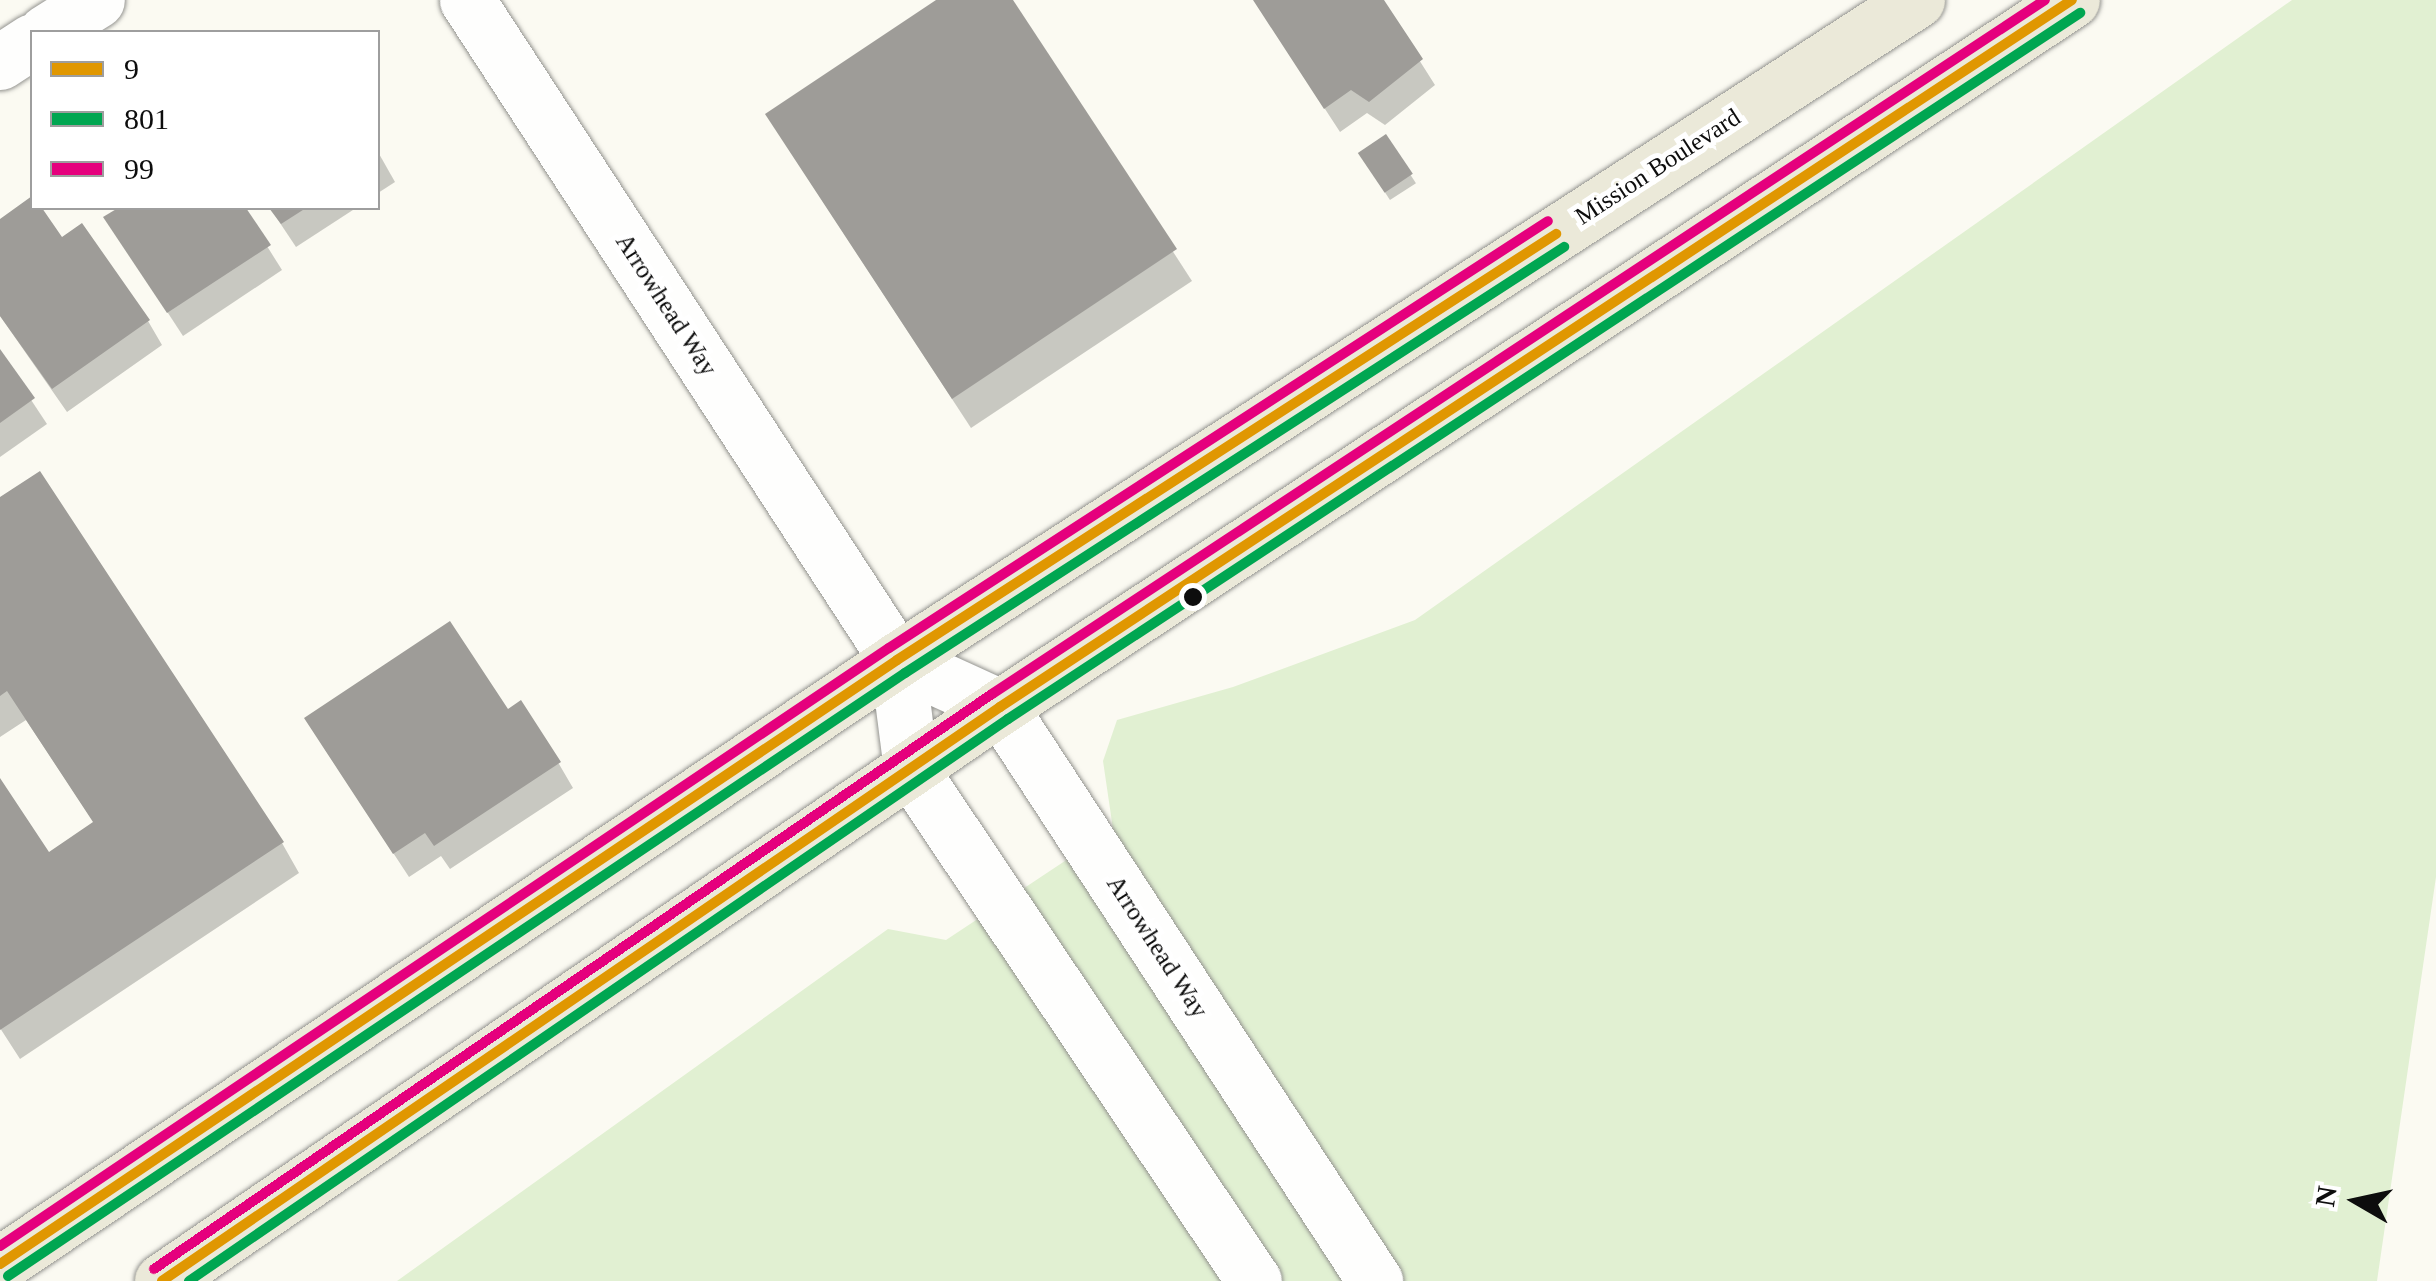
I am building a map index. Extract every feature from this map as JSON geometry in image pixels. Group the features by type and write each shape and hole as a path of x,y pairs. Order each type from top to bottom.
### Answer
{"main road":[{"name":"Mission Boulevard","path":"0,1264 897,660 1916,0"},
{"path":"162,1281 1000,707 2072,0"}],"street":[{"path":"49,30 96,0"},
{"name":"Arrowhead Way","path":"467,0 897,660 912,770 1254,1281"},
{"path":"0,62 30,42"},
{"path":"897,660 1000,707"},
{"name":"Arrowhead Way","path":"1000,707 1375,1281"}],"green space":[{"path":"2292,0 2436,0 2436,877 2377,1281 397,1281 888,929 946,940 1113,829 1103,761 1117,720 1233,687 1415,620"}],"building":[{"path":"936,0 1013,0 1177,249 952,399 765,114"},
{"path":"1253,0 1384,0 1423,59 1369,102 1351,90 1324,109"},
{"path":"1386,134 1413,174 1385,193 1358,153"},
{"path":"30,197 30,210 43,210 62,237 82,223 150,320 52,389 0,316 0,219"},
{"path":"115,210 247,210 271,245 167,313 103,217"},
{"path":"270,210 303,210 281,224"},
{"path":"0,349 35,398 0,423"},
{"path":"40,471 284,842 0,1030 0,778 49,852 93,822 7,691 0,696 0,497"},
{"path":"450,621 508,709 521,700 561,762 434,846 425,833 393,854 304,718"}],"transit line":[{"name":"99","path":"154,1269 992,694 2045,0"},
{"name":"9","path":"162,1281 1000,707 2072,0"},
{"name":"801","path":"189,1281 1008,719 2080,13"},
{"name":"99","path":"0,1246 889,648 1548,221"},
{"name":"9","path":"0,1264 897,660 1556,234"},
{"name":"801","path":"8,1276 905,673 1564,247"}]}
